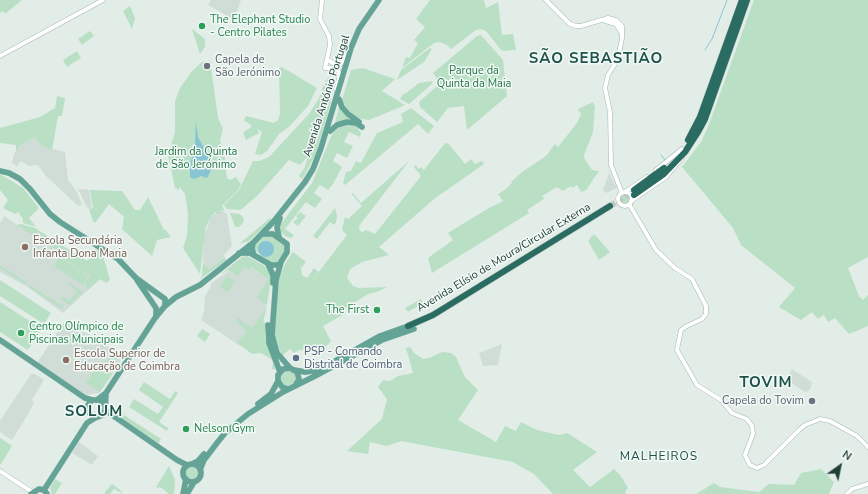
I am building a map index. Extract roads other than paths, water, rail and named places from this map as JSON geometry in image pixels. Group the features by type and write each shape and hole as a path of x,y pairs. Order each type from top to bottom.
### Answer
{"highway":[{"path":"683,150 700,117 742,0"},
{"path":"632,198 683,150 705,119 747,0"},
{"name":"Avenida Elísio de Moura/Circular Externa","path":"411,327 435,319 611,207"}],"main road":[{"name":"Avenida António Portugal","path":"279,237 276,230 277,224 313,176 321,158 330,131 351,48 359,29 379,0"},
{"name":"Avenida António Portugal","path":"263,234 301,187 313,169 362,31 383,0"},
{"path":"330,131 337,125 347,122 362,125 348,114 338,97"},
{"path":"0,171 9,173 20,179 30,188 50,214 118,259 146,289 154,306 156,318"},
{"path":"32,493 39,488 45,492 87,423 88,405 106,393 164,307 176,297 200,285 263,234 270,233 279,237 288,246 287,252 281,262 276,280 272,335 277,353 299,379 291,388"},
{"path":"254,242 252,249 254,255"},
{"path":"239,253 254,255 268,264 276,266 281,262"},
{"path":"183,494 186,479 183,472 190,464 200,459 218,435 231,423 268,398 275,389 278,381 280,372 268,338 273,274 268,264"},
{"path":"146,289 162,297 165,301 164,307"},
{"path":"154,306 155,299 162,297 176,297"},
{"path":"154,306 164,307"},
{"path":"280,372 283,369 292,369 305,372 318,370 380,336 411,327"},
{"path":"187,494 194,482 199,477 200,470 210,451 226,433 248,414 291,388 382,340 411,327"},
{"path":"0,340 80,394 95,400 177,460 198,466 200,470"},
{"path":"278,381 282,387 291,388"},
{"path":"87,423 102,416 105,407 106,393"},
{"path":"88,412 95,418"},
{"path":"186,479 194,482"}],"street":[{"path":"0,56 103,0"},
{"path":"322,0 320,19 329,36 330,45 328,60 325,68 335,68 339,73 338,97"},
{"path":"546,0 570,24 576,26 603,21 608,18 616,20 622,26 618,59 608,75 605,88 610,112 611,165 623,192 630,195 632,198 656,250 675,268 690,277 706,306 706,314 700,321 684,327 681,330 678,350 695,383 721,400 732,413 746,419 752,426 753,434 745,455 747,462 754,467 764,465 805,425 820,419 830,421 858,436 868,447"},
{"path":"328,60 336,65 340,65 351,48"},
{"path":"632,198 623,206 619,203 618,196 683,150"},
{"path":"1,472 32,493"},
{"path":"847,494 852,489 868,484"}],"water":[{"path":"196,121 198,137 209,157 211,170 207,178 201,176 194,179 190,177 190,166 195,143"},
{"path":"266,241 273,246 274,249 269,256 266,257 259,252 258,249 263,242"}],"waterway":[{"path":"705,50 712,39 727,0"},
{"path":"661,155 665,160"}],"tunnel":[{"path":"610,206 632,192"}],"place":[{"name":"The Elephant Studio - Centro Pilates","path":"202,26"},
{"name":"Capela de São Jerónimo","path":"207,66"},
{"name":"Escola Secundária Infanta Dona Maria","path":"25,247"},
{"name":"The First","path":"377,310"},
{"name":"Centro Olímpico de Piscinas Municipais","path":"21,333"},
{"name":"PSP - Comando Distrital de Coimbra","path":"296,358"},
{"name":"Escola Superior de Educação de Coimbra","path":"66,360"},
{"name":"Capela do Tovim","path":"812,401"},
{"name":"Nelson Gym","path":"186,429"}],"district":[{"name":"SÃO SEBASTIÃO","path":"596,59"},
{"name":"TOVIM","path":"766,383"},
{"name":"SOLUM","path":"94,412"},
{"name":"MALHEIROS","path":"659,457"}],"park label":[{"name":"Parque da Quinta da Maia","path":"474,77"},
{"name":"Jardim da Quinta de São Jerónimo","path":"196,158"}]}
